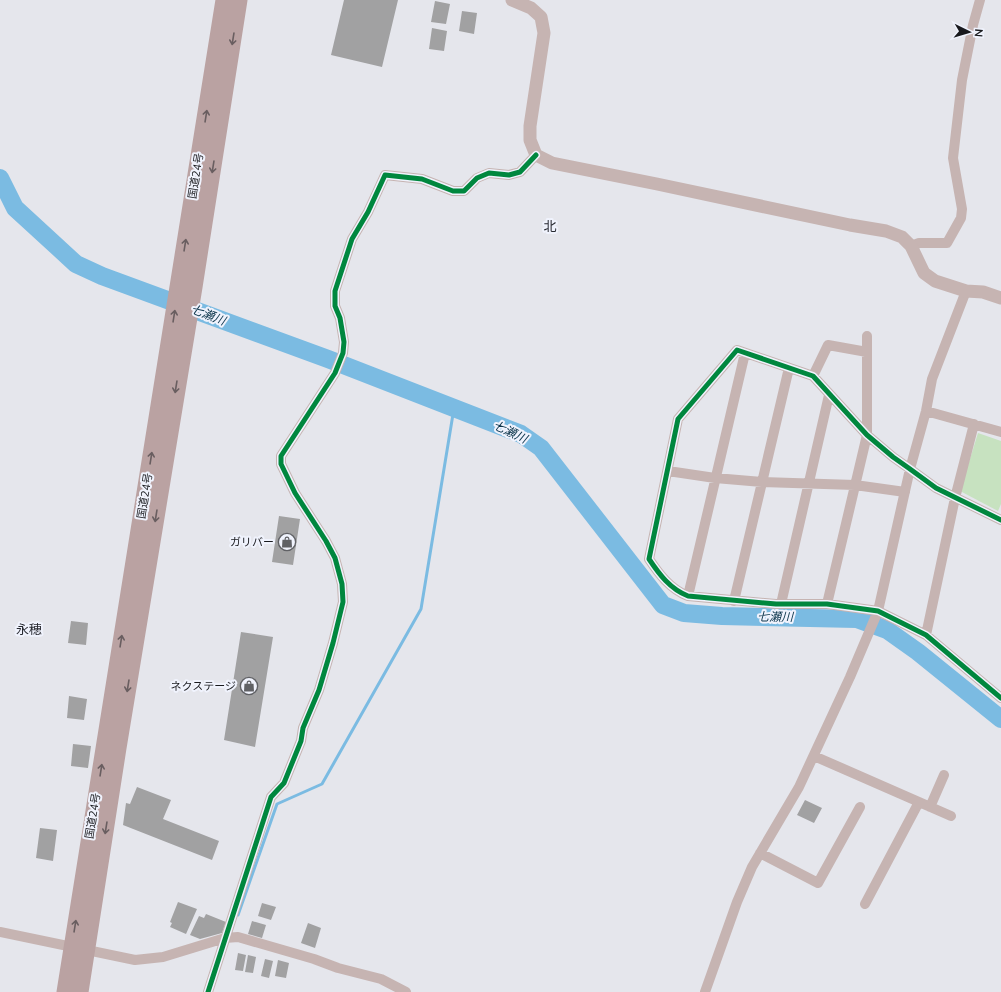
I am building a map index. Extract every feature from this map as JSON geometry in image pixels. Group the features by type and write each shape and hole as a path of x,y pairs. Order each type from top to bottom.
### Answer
{"highway":[{"name":"国道24号","path":"80,992 80,948 186,285 224,0"},
{"name":"国道24号","path":"186,285 239,0"},
{"name":"国道24号","path":"65,992 80,948"}],"street":[{"path":"512,0 531,8 541,17 544,33 530,126 530,140 536,155 552,164 886,231 902,237 911,246 924,273 935,281 966,291 983,292 1001,298"},
{"path":"911,246 919,243 947,243 961,218 962,209 953,158 962,80 973,25 980,0"},
{"path":"208,992 271,797 284,783 301,740 303,728 319,690 343,602 342,584 335,558 326,541 295,493 281,464 281,456 335,373 343,353 344,342 340,318 335,306 335,291 352,239 368,212 385,175 422,179 453,191 464,191 477,178 489,173 510,175 520,172 536,155"},
{"path":"705,992 752,867 799,787 848,681 878,611 910,468 926,411 932,378 966,291"},
{"path":"828,604 867,435 867,336"},
{"path":"813,376 828,345 867,352"},
{"path":"1001,519 936,488 893,457 867,435 813,376 737,350 678,419 649,559 665,580 679,592 688,596 780,604 828,604 878,611 926,635 1001,698"},
{"path":"688,596 745,353"},
{"path":"734,600 789,368"},
{"path":"780,604 829,395"},
{"path":"926,411 1001,432"},
{"path":"926,635 955,498 974,424"},
{"path":"668,471 715,478 762,482 855,484 905,492"},
{"path":"814,756 951,816"},
{"path":"930,807 944,775"},
{"path":"865,904 919,802"},
{"path":"760,853 818,883 860,807"},
{"path":"0,932 135,960 163,957 226,938 238,937 314,959 338,968 381,979 406,992"}],"green space":[{"path":"978,433 1001,441 1001,504 998,511 960,491"}],"building":[{"path":"344,0 398,0 382,67 331,55"},
{"path":"435,1 450,4 446,24 431,22"},
{"path":"462,11 477,13 474,34 459,31"},
{"path":"432,28 447,31 444,51 429,49"},
{"path":"279,516 300,519 293,565 272,562"},
{"path":"71,621 88,623 86,645 68,643"},
{"path":"241,632 273,637 255,747 224,740"},
{"path":"69,696 87,699 84,720 67,718"},
{"path":"73,744 91,746 88,768 71,766"},
{"path":"137,787 171,800 163,819 219,841 212,860 123,825 126,803 130,804"},
{"path":"805,800 822,808 814,823 797,815"},
{"path":"40,828 57,830 53,861 36,858"},
{"path":"178,902 197,909 186,934 170,927 172,923 170,922"},
{"path":"262,903 276,907 271,920 258,916"},
{"path":"206,914 226,922 222,933 200,939 190,935 199,916 204,918"},
{"path":"252,921 266,925 262,938 248,934"},
{"path":"308,923 321,928 315,948 301,943"},
{"path":"238,953 246,955 243,971 235,970"},
{"path":"248,955 256,957 253,973 245,972"},
{"path":"265,959 273,961 269,978 261,976"},
{"path":"278,960 289,963 286,978 275,976"}],"waterway":[{"name":"七瀬川","path":"0,178 15,208 76,264 102,276 328,359 521,434 541,448 663,605 684,613 722,616 857,619 887,630 918,652 1001,719"},
{"path":"238,915 277,804 322,784 421,609 454,408"}],"cycle path":[{"path":"208,992 271,797 284,783 301,741 303,728 319,690 343,602 342,584 335,558 326,541 295,493 281,464 281,456 335,373 343,353 344,342 340,318 335,306 335,291 352,239 368,212 385,175 422,179 453,191 464,191 477,178 489,173 509,175 520,172 536,155"},
{"path":"1001,520 936,488 893,457 867,435 813,376 737,350 678,419 649,559 670,585 688,596 776,604 827,604 878,611 926,635 1001,698"}],"place":[{"name":"ガリバー","path":"287,542"},
{"name":"ネクステージ","path":"249,686"}],"district":[{"name":"北","path":"550,227"},
{"name":"永穂","path":"29,630"}]}
